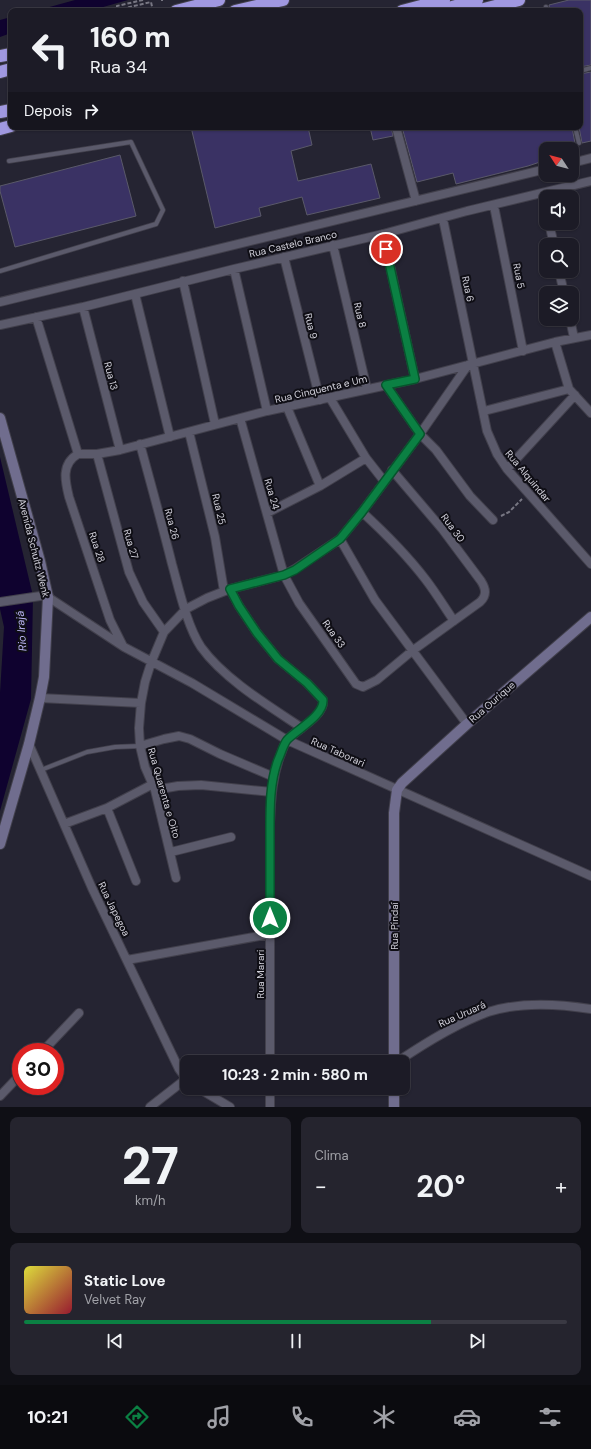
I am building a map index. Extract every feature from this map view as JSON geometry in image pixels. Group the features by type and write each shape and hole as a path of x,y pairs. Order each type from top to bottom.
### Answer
{"highway":[{"path":"182,8 193,3 219,0"},
{"path":"248,8 284,0"},
{"path":"413,8 444,0"},
{"path":"449,8 478,0"},
{"path":"488,8 519,0"}],"street":[{"path":"397,130 416,201"},
{"path":"579,161 591,158"},
{"name":"Rua Castelo Branco","path":"0,302 539,171"},
{"name":"Rua Castelo Branco","path":"557,190 591,183"},
{"name":"Rua Castelo Branco","path":"0,325 83,307 183,281 383,234 539,194"},
{"name":"Rua 5","path":"494,206 523,351"},
{"name":"Rua 6","path":"443,219 471,364"},
{"path":"383,234 415,379"},
{"name":"Rua 8","path":"334,245 367,389"},
{"name":"Rua 9","path":"284,258 320,400"},
{"path":"234,269 267,411"},
{"path":"183,281 215,424"},
{"path":"135,294 170,437"},
{"name":"Rua 13","path":"83,307 120,450"},
{"path":"36,316 78,454"},
{"path":"571,326 574,338"},
{"name":"Rua Cinquenta e Um","path":"78,454 97,454 120,450 267,411 415,379 555,342 591,335"},
{"path":"555,342 569,388 591,413"},
{"name":"Rua Alquindar","path":"471,364 484,411 487,431 497,454 507,469 528,494 591,564"},
{"name":"Rua Quarenta e Oito","path":"176,878 171,852 154,787 145,767 140,746 139,728 141,703 151,663 164,632 186,609 206,598 227,590 284,575 295,570 340,539 362,512 471,364"},
{"path":"386,385 420,434 436,450 470,496 493,520"},
{"path":"484,411 569,388"},
{"path":"507,469 575,396"},
{"path":"330,398 366,458 384,481"},
{"path":"288,407 320,486"},
{"name":"Avenida Schultz Wenk","path":"0,418 40,561 48,596 44,677 40,698 29,744 0,844"},
{"name":"Rua 24","path":"240,418 284,575"},
{"name":"Rua 25","path":"189,432 206,497 227,590"},
{"name":"Rua 26","path":"140,444 192,630 198,641 215,663 238,682 302,728"},
{"name":"Rua 28","path":"78,454 70,461 66,470 65,481 110,620 124,647"},
{"name":"Rua 27","path":"97,454 129,572 143,602 164,632"},
{"path":"267,513 320,486 366,458"},
{"name":"Rua 30","path":"392,470 443,530 485,587 486,593 484,598 454,621"},
{"path":"362,512 381,529 411,562 454,621 412,652"},
{"path":"340,539 375,600 412,652 468,724"},
{"name":"Rua 33","path":"284,575 299,603 356,684 363,687 377,680 412,652"},
{"name":"Rua Marari","path":"227,590 278,659 307,683 324,703 319,712 287,740 278,761 274,777 272,792 270,1055"},
{"path":"0,602 48,596"},
{"name":"Rua Taborari","path":"48,596 124,647 151,663 192,683 287,740 591,876"},
{"name":"Rua Ourique","path":"397,790 414,771 591,617"},
{"path":"40,698 141,703"},
{"path":"140,746 179,736 274,777"},
{"name":"Rua Japegoa","path":"29,744 92,888 180,1070"},
{"path":"64,824 107,808 154,787 202,785 272,792"},
{"name":"Rua Pindaí","path":"395,1055 394,813 397,790"},
{"path":"107,808 136,881"},
{"path":"171,852 230,837"},
{"path":"127,960 270,934"},
{"name":"Rua Uruará","path":"407,1055 443,1033 489,1012 512,1007 540,1005 570,1005 591,1008"},
{"path":"51,1043 79,1013"},
{"path":"0,1096 12,1083"},
{"path":"150,1107 180,1085"},
{"path":"210,1095 230,1107"},
{"path":"270,1095 270,1107"},
{"path":"394,1095 394,1107"}],"lane":[{"path":"576,130 579,142"},
{"path":"0,271 156,224 163,210 131,142 9,161"},
{"path":"41,770 88,752 115,747 140,746"}],"path":[{"path":"117,8 117,6 143,0"},
{"path":"126,8 151,2 152,8"},
{"path":"493,520 509,512 517,502 528,494"}],"water":[{"path":"75,0 128,0 100,8 46,8"},
{"path":"8,18 8,34 0,37 0,20"},
{"name":"Rio Irajá","path":"0,457 33,596 31,699 0,811 0,693 4,627 0,609"}],"building":[{"path":"569,0 591,0 591,65 583,66 583,8 550,8 549,5"},
{"path":"591,72 591,141 582,143 580,130 583,130 583,73"},
{"path":"192,130 309,130 312,145 291,151 298,181 371,164 380,198 307,215 302,197 259,208 261,216 215,228"},
{"path":"371,130 392,130 393,136 373,140"},
{"path":"403,130 573,130 575,142 539,142 539,162 456,184 453,173 417,182"},
{"path":"120,155 136,216 15,247 0,186"}],"route":[{"path":"270,918 270,824 272,792 278,761 287,740 312,720 324,703 307,683 278,659 257,633 239,606 230,589 284,575 295,570 340,539 420,434 386,385 415,379 386,249"}]}
